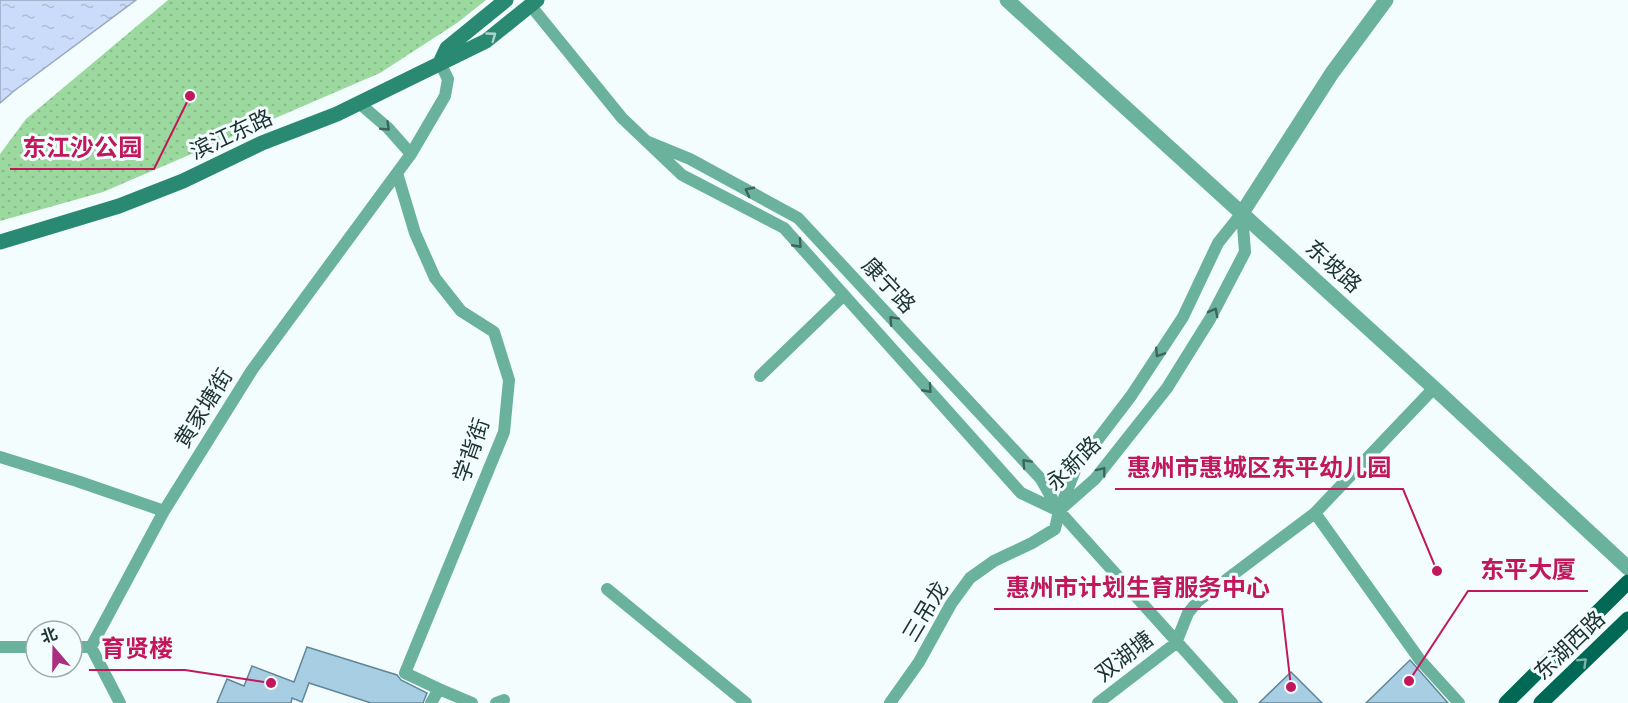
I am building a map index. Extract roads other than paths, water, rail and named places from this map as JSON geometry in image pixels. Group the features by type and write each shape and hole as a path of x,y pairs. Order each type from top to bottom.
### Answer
{"main road":[{"name":"滨江东路","path":"440,63 447,48 506,0"},
{"name":"滨江东路","path":"0,242 119,206 183,182 262,143 337,114 486,41 534,3"},
{"name":"东湖西路","path":"1506,703 1628,582"},
{"name":"东湖西路","path":"1541,703 1628,619"}],"street":[{"name":"东坡路","path":"1007,0 1434,388 1628,568"},
{"name":"永新路","path":"1059,510 1076,468 1131,396 1183,317 1218,243 1242,213 1332,73 1386,0"},
{"name":"康宁路","path":"534,3 622,118 682,174 784,228 1021,493 1059,510"},
{"name":"黄家塘街","path":"91,647 164,511 252,370 411,154 445,96 448,79 440,63"},
{"path":"359,103 388,128 411,154"},
{"name":"康宁路","path":"646,141 690,159 798,218 1041,479 1059,510 1232,703"},
{"name":"学背街","path":"397,173 415,233 435,278 461,310 494,332 508,380 504,432 405,673 439,689"},
{"name":"永新路","path":"1059,510 1095,479 1160,397 1210,319 1245,252 1242,213"},
{"path":"760,376 844,295"},
{"path":"1176,643 1188,613 1198,601 1315,513 1434,388"},
{"path":"0,457 164,511"},
{"name":"三吊龙","path":"890,703 919,662 951,604 970,578 994,561 1055,529 1059,510"},
{"path":"1315,513 1419,660 1459,703"},
{"path":"607,589 746,703"},
{"name":"双湖塘","path":"1098,703 1176,643"},
{"path":"0,647 24,647"},
{"path":"84,647 91,647 120,703"},
{"path":"431,703 439,689 472,703"}],"water":[{"path":"0,0 136,0 0,103"}],"place":[{"name":"东江沙公园","path":"190,96"},
{"name":"惠州市惠城区东平幼儿园","path":"1437,571"},
{"name":"东平大厦","path":"1409,681"},
{"name":"育贤楼","path":"271,683"},
{"name":"惠州市计划生育服务中心","path":"1291,687"}]}
